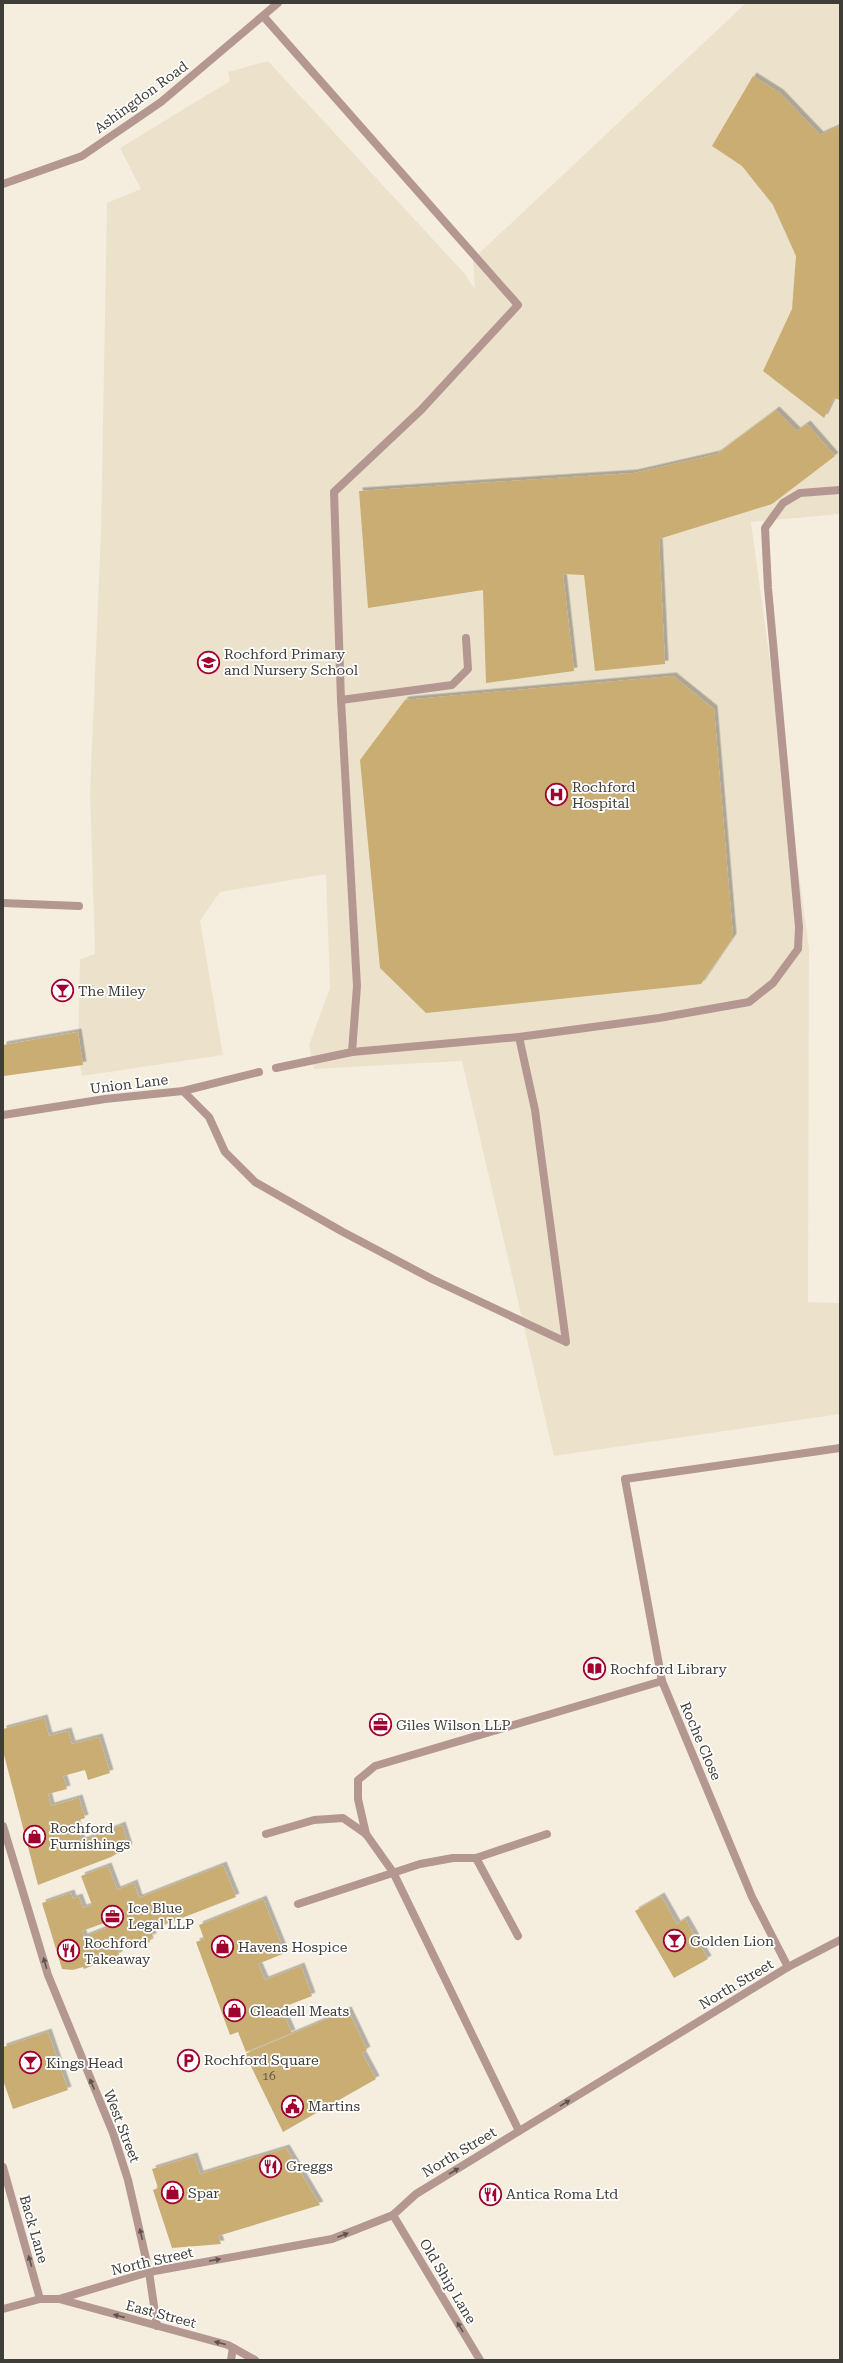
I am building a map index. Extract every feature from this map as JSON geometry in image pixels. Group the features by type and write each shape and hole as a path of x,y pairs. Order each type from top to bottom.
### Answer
{"street":[{"name":"Ashingdon Road","path":"3,184 82,156 161,102 264,17 278,3"},
{"path":"264,17 518,305 421,410 334,492 341,700 357,986 352,1052"},
{"path":"276,1068 352,1052 520,1037 660,1018 749,1002 773,983 798,950 798,927 768,588 765,528 783,503 800,493 840,490"},
{"path":"341,700 452,685 468,669 466,638"},
{"path":"3,903 79,906"},
{"name":"Union Lane","path":"3,1114 183,1091 209,1118 225,1152 255,1182 343,1232 432,1279 566,1342 535,1110 520,1037"},
{"path":"183,1091 259,1072"},
{"name":"Roche Close","path":"788,1967 752,1897 662,1681 625,1479 840,1448"},
{"path":"366,1834 358,1798 358,1780 375,1766 662,1681"},
{"path":"266,1834 314,1820 343,1818 366,1834 393,1872 519,2131"},
{"name":"West Street","path":"3,1826 48,1975 113,2133 126,2173 149,2272 157,2326"},
{"path":"298,1904 420,1864 447,1859 476,1858 547,1834"},
{"path":"476,1858 518,1936"},
{"name":"North Street","path":"59,2299 149,2272 332,2239 393,2215 416,2194 788,1967 840,1940"},
{"name":"Back Lane","path":"3,2167 40,2299"},
{"name":"Old Ship Lane","path":"393,2215 480,2360"},
{"path":"3,2309 40,2299 59,2299"},
{"name":"East Street","path":"59,2299 233,2348 255,2360"},
{"path":"231,2360 233,2348"}],"shaded area":[{"name":"Rochford Hospital","path":"746,3 840,3 840,514 751,522 809,948 808,1302 840,1303 840,1414 554,1456 462,1061 314,1069 309,1045 330,988 326,874 220,892 200,921 223,1055 82,1076 78,1054 80,959 95,954 90,792 101,531 107,203 141,189 120,148 230,81 228,72 268,61 465,274 475,290 473,259"}],"building":[{"path":"753,76 780,93 820,135 840,126 840,400 834,398 824,418 763,371 792,309 796,256 773,205 742,166 712,146"},
{"path":"776,410 797,431 807,424 835,456 772,504 659,539 665,664 595,671 584,575 563,574 574,671 486,683 483,590 368,608 359,491 634,473 717,454"},
{"path":"673,676 714,709 733,937 701,984 426,1013 380,968 360,760 405,700"},
{"path":"78,1032 83,1065 4,1076 3,1045"},
{"path":"44,1718 49,1736 68,1731 72,1744 99,1737 110,1773 88,1780 85,1770 63,1776 67,1789 48,1794 51,1806 79,1798 85,1818 76,1821 82,1841 122,1825 129,1847 111,1857 38,1885 3,1751 3,1729"},
{"path":"223,1865 236,1897 151,1930 153,1937 149,1938 150,1942 132,1949 129,1946 118,1951 119,1955 84,1969 83,1967 73,1970 62,1969 42,1903 71,1893 73,1899 79,1897 83,1908 92,1905 81,1876 108,1866 117,1890 134,1883 139,1898","holes":["107,1922 109,1927 84,1937 82,1931"]},
{"name":"Golden Lion","path":"661,1896 677,1924 685,1919 708,1959 674,1978 635,1911"},
{"path":"263,1899 285,1953 258,1964 265,1980 301,1966 312,1996 281,2008 292,2033 246,2052 238,2032 230,2035 196,1942 204,1939 199,1925"},
{"path":"348,2010 367,2050 362,2053 376,2079 283,2132 245,2054"},
{"name":"Kings Head","path":"48,2032 68,2090 13,2109 3,2080 3,2047"},
{"path":"286,2148 320,2205 218,2236 221,2244 172,2248 153,2190 158,2188 152,2169 194,2156 200,2174"}],"place":[{"name":"Rochford Primary and Nursery School","path":"208,662"},
{"name":"Rochford Hospital","path":"556,795"},
{"name":"The Miley","path":"63,991"},
{"name":"Rochford Library","path":"594,1669"},
{"name":"Giles Wilson LLP","path":"380,1725"},
{"name":"Rochford Furnishings","path":"34,1836"},
{"name":"Ice Blue Legal LLP","path":"112,1916"},
{"name":"Golden Lion","path":"675,1941"},
{"name":"Havens Hospice","path":"222,1947"},
{"name":"Rochford Takeaway","path":"69,1951"},
{"name":"Gleadell Meats","path":"235,2011"},
{"name":"Rochford Square","path":"189,2060"},
{"name":"Kings Head","path":"31,2063"},
{"name":"Martins","path":"292,2106"},
{"name":"Greggs","path":"270,2166"},
{"name":"Spar","path":"172,2193"},
{"name":"Antica Roma Ltd","path":"491,2194"}]}
